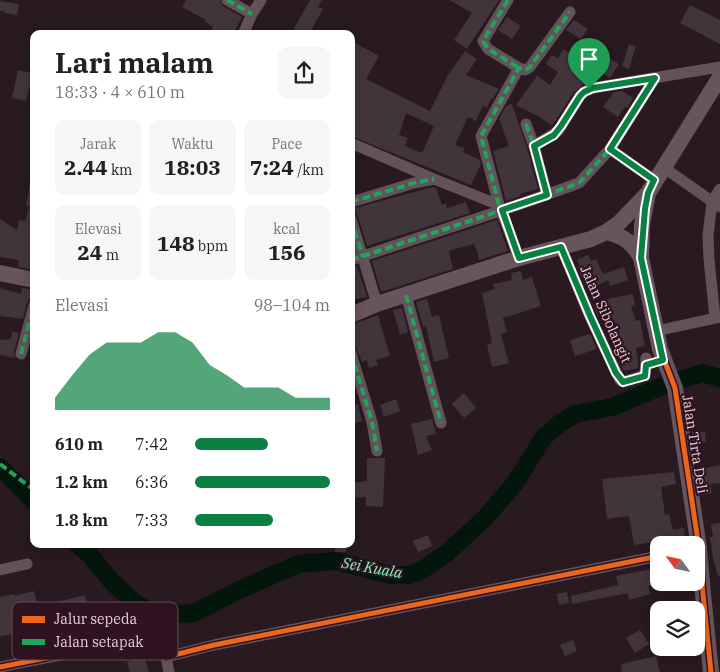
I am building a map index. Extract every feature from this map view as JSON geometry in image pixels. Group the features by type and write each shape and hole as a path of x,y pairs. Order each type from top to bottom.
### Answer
{"street":[{"path":"227,0 252,14"},
{"path":"245,30 261,0"},
{"path":"508,0 483,42 488,49 524,70 530,67 570,12"},
{"path":"534,146 558,131 584,92 593,88 720,67"},
{"path":"519,68 481,136 500,208 519,258"},
{"path":"355,313 377,304 519,258 606,232 619,223 655,180 720,77"},
{"path":"355,259 500,208 547,195 579,183 610,149 655,78"},
{"path":"526,124 547,195"},
{"path":"355,145 500,208"},
{"path":"610,149 655,180 716,204"},
{"path":"355,201 434,179"},
{"name":"Jalan Tirta Deli","path":"655,180 642,225 641,258 656,331 664,361 675,388 696,536"},
{"path":"656,331 718,318 708,248 720,189"},
{"path":"355,232 377,304"},
{"name":"Jalan Tirta Deli","path":"606,232 618,234 628,240 636,248 641,258"},
{"name":"Jalan Sibolangit","path":"561,247 620,380 623,382 645,376 646,361 664,361"},
{"path":"0,273 30,279"},
{"path":"406,295 441,423"},
{"path":"21,354 30,320"},
{"path":"355,366 369,413 377,451"},
{"path":"178,654 650,558"},
{"path":"0,570 28,564"},
{"name":"Jalan Tirta Deli","path":"702,591 711,672"},
{"path":"0,667 27,667 55,660"}],"building":[{"path":"186,0 220,0 223,6 242,17 235,30 211,30 213,27 205,22 206,20 182,7"},
{"path":"310,0 322,0 318,7 323,9 311,30 293,30"},
{"path":"449,0 499,0 467,49 454,40 472,13"},
{"path":"0,1 19,4 17,15 0,11"},
{"path":"690,5 720,20 720,44 680,23"},
{"path":"507,17 521,26 512,39 498,30"},
{"path":"574,20 588,29 581,39 566,30"},
{"path":"355,43 379,56 366,79 430,111 448,75 465,51 477,59 466,75 499,89 492,100 491,98 487,108 483,106 476,121 468,117 455,145 465,148 463,152 480,160 481,164 471,185 355,138","holes":["406,113 434,126 422,153 405,146 408,138 399,135"]},
{"path":"629,44 636,46 629,69 622,66"},
{"path":"563,49 595,68 584,84 574,92 552,126 540,117 516,105 537,76 550,85 558,72 546,64 552,55 558,58"},
{"path":"604,55 619,64 610,78 596,69"},
{"path":"18,70 30,72 30,85 26,101 12,98"},
{"path":"622,91 633,98 618,117 603,107 614,92"},
{"path":"512,104 538,189 520,194 521,196 506,201 493,151 509,146 499,119 506,106"},
{"path":"30,183 30,269 18,267 19,260 0,257 0,219 17,230 19,220 25,221 29,206 26,206"},
{"path":"433,187 436,188 442,205 446,203 447,208 466,202 470,213 367,246 355,208"},
{"path":"497,220 508,251 479,260 474,244 451,250 449,251 453,269 381,292 372,261"},
{"path":"588,255 591,261 596,259 603,274 624,267 628,280 610,286 608,280 589,290 577,267 580,266 577,260"},
{"path":"355,266 357,266 367,297 355,299"},
{"path":"521,271 523,280 532,277 541,306 503,318 507,332 501,334 509,363 492,367 487,345 492,343 482,293 495,289 493,284 512,280 511,273"},
{"path":"0,288 21,294 22,288 30,289 30,299 23,319 0,316"},
{"path":"633,294 635,305 631,306 636,321 640,320 645,346 636,348 638,368 624,371 618,359 624,358 616,323 614,324 610,313 598,317 593,304"},
{"path":"427,299 432,317 439,315 449,358 434,362 426,326 423,327 416,302"},
{"path":"402,308 408,332 400,335 393,310"},
{"path":"378,315 390,356 376,360 378,365 369,368 367,360 362,362 355,348 355,324"},
{"path":"12,332 19,333 14,352 15,358 0,355 0,340 11,339"},
{"path":"590,334 597,349 575,356 570,340"},
{"path":"464,393 476,408 464,418 452,404"},
{"path":"396,399 400,411 384,417 380,405"},
{"path":"358,404 362,421 355,423 355,405"},
{"path":"432,419 436,434 426,436 432,450 418,455 411,424"},
{"path":"692,432 705,432 706,442 693,443"},
{"path":"367,458 385,458 383,507 366,506 366,497 355,498 355,482 367,481"},
{"path":"720,465 720,483 710,484 712,493 701,495 697,470"},
{"path":"674,472 676,484 661,487 665,515 669,514 673,530 684,528 685,536 650,536 650,542 634,545 629,516 607,519 602,479"},
{"path":"720,523 720,576 718,576 710,537 713,537 711,524"},
{"path":"428,535 432,546 418,552 413,541"},
{"path":"335,548 346,548 346,552 335,552"},
{"path":"650,569 650,586 648,586 650,594 629,600 628,593 572,604 571,596 618,585 616,576"},
{"path":"34,591 37,602 12,602 12,635 0,636 0,597 14,594 14,596"},
{"path":"567,592 569,603 559,605 557,594"},
{"path":"85,595 87,602 58,602"},
{"path":"640,630 649,644 635,653 626,638"},
{"path":"573,640 577,651 565,656 560,645"},
{"path":"656,656 660,672 622,672 621,664"},
{"path":"145,660 149,672 130,672 127,662"}],"waterway":[{"name":"Sei Kuala","path":"178,614 194,613 239,590 298,564 335,561 391,575 410,575 422,570 447,553 485,518 515,483 544,437 559,424 575,414 612,407 665,385 702,373 720,378"},
{"name":"Sei Kuala","path":"0,467 30,497"},
{"name":"Sei Kuala","path":"82,548 91,556 111,581 134,602"}],"marked path":[{"path":"227,0 252,14"},
{"path":"508,0 483,41 488,49 519,68"},
{"path":"499,205 481,136 519,68 525,70 530,67 570,12"},
{"path":"547,195 534,146 558,131 580,96 589,89 655,78"},
{"path":"355,259 579,183 610,149 655,78"},
{"path":"526,124 534,146"},
{"path":"355,201 434,179"},
{"path":"355,232 363,257"},
{"path":"561,247 590,317 620,380 623,382 645,375 646,358"},
{"path":"406,295 441,423"},
{"path":"21,354 30,320"},
{"path":"355,366 372,422 377,451"},
{"path":"0,464 30,487"}],"cycle path":[{"path":"648,193 642,225 641,258 660,349 675,388 699,548 711,672"},
{"path":"178,654 214,645 650,558"},
{"path":"0,667 35,660"}],"route":[{"path":"655,78 610,149 654,180 648,193 642,225 641,258 663,360 646,365 645,376 623,382 616,373 561,247 519,258 502,210 547,195 534,146 558,131 580,96 589,89 655,78"}]}
